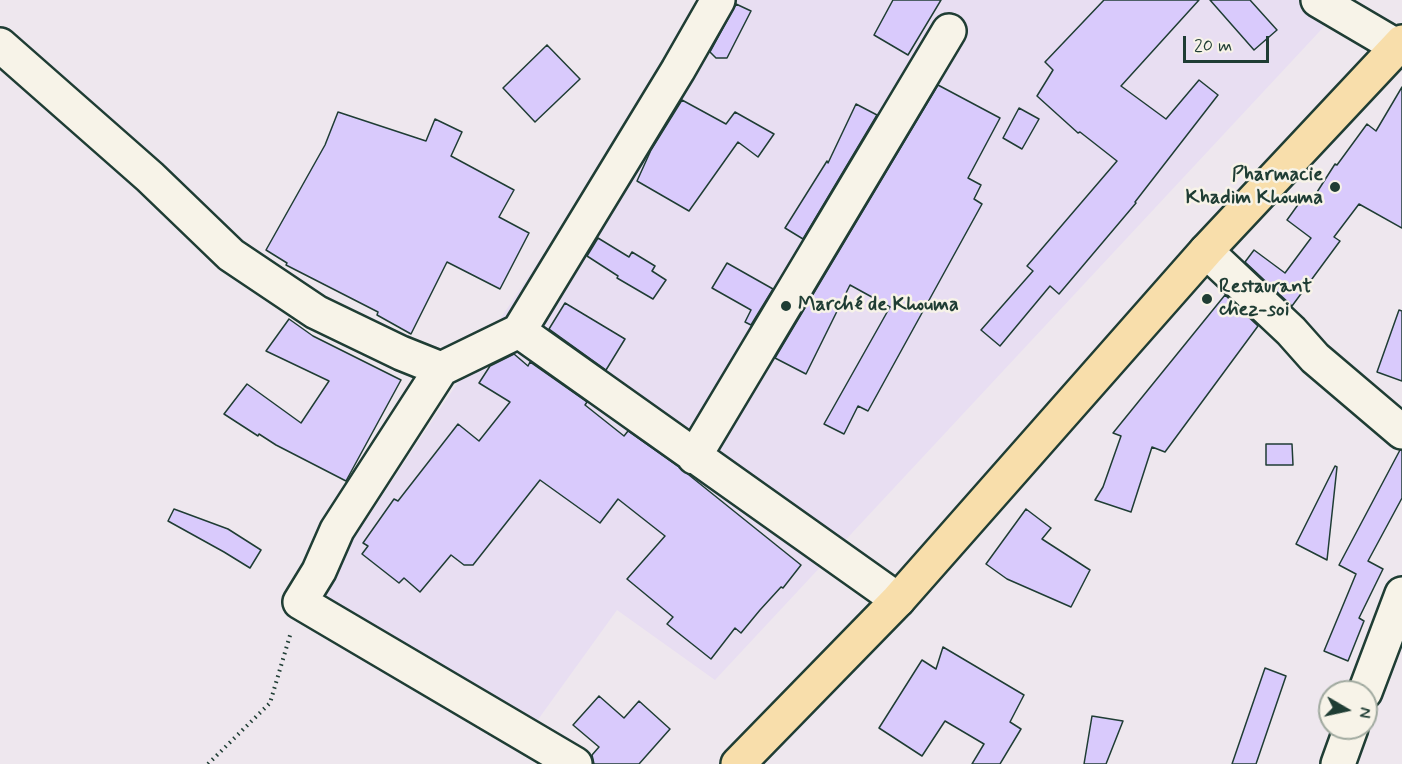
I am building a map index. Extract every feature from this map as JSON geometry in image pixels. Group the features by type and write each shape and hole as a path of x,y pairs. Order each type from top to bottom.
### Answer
{"main road":[{"path":"738,764 898,600 1206,250 1400,44"}],"street":[{"path":"575,764 300,602 319,571 337,530 441,369 519,331 718,0"},
{"path":"1318,0 1400,44"},
{"path":"694,457 949,31"},
{"path":"0,45 150,177 231,255 316,312 401,353 441,369"},
{"path":"1206,250 1291,331 1315,358 1402,432"},
{"path":"519,331 898,600"},
{"path":"1370,680 1402,594"},
{"path":"1338,764 1347,740"}],"path":[{"path":"208,764 270,703 300,602"}],"shaded area":[{"name":"Marché de Khouma","path":"713,0 1300,0 1333,17 715,680 617,610 532,728 316,595"}],"building":[{"path":"893,0 941,0 908,55 874,35"},
{"path":"1104,0 1199,0 1121,86 1166,119 1199,80 1218,95 1136,203 1059,294 1050,286 1000,346 981,330 1033,271 1027,266 1117,161 1080,132 1078,133 1037,96 1053,70 1045,62"},
{"path":"1210,0 1250,0 1277,30 1254,50"},
{"path":"736,4 751,11 727,58 716,58 710,52"},
{"path":"547,45 580,79 535,122 503,88"},
{"path":"938,85 1000,118 968,178 981,185 974,199 982,204 868,411 858,406 844,434 824,424 890,307 850,285 806,374 775,358"},
{"path":"1402,87 1402,228 1359,204 1334,237 1340,241 1292,306 1245,262 1254,250 1285,273 1311,238 1287,220 1305,195 1312,200 1335,164 1337,165 1367,124 1376,131"},
{"path":"682,100 726,124 735,112 774,134 758,157 738,142 689,211 637,181 651,150"},
{"path":"856,104 877,115 803,239 785,228 827,161 828,163"},
{"path":"1019,108 1039,119 1022,149 1003,138"},
{"path":"338,112 426,141 435,119 462,132 451,156 514,190 499,217 529,233 500,289 447,262 411,334 377,315 378,312 286,265 287,263 266,250 325,145"},
{"path":"598,238 629,257 632,252 655,266 652,271 666,280 653,299 617,278 618,276 587,256"},
{"path":"727,263 773,289 751,325 745,322 751,310 712,288"},
{"path":"1225,295 1258,326 1165,452 1152,447 1131,512 1095,500 1103,487 1121,436 1113,433"},
{"path":"565,303 625,339 606,370 549,329"},
{"path":"1399,310 1402,311 1402,381 1377,372"},
{"path":"289,319 313,336 401,380 346,481 259,434 258,436 224,414 247,384 301,423 329,381 266,351"},
{"path":"514,354 528,366 530,362 587,402 585,405 624,436 628,431 679,467 801,565 741,633 735,628 711,659 667,624 673,617 627,579 665,536 618,499 600,523 540,480 473,565 464,565 451,555 420,592 404,578 399,583 362,554 368,546 363,543 394,499 398,501 458,424 479,441 510,402 479,383 490,366"},
{"path":"1266,444 1292,444 1293,465 1266,465"},
{"path":"1402,450 1402,498 1368,561 1383,569 1359,618 1364,621 1348,661 1324,651 1356,574 1339,565"},
{"path":"1335,466 1337,467 1327,560 1296,544"},
{"path":"174,509 228,529 261,550 250,568 168,521"},
{"path":"1026,509 1051,528 1042,539 1090,570 1071,607 1007,579 986,564"},
{"path":"943,647 1024,695 1010,722 1021,729 1000,764 972,764 984,744 945,721 922,756 879,728 922,660 936,669"},
{"path":"1265,668 1286,676 1256,764 1232,764"},
{"path":"599,696 624,718 639,701 670,729 639,764 594,764 592,755 599,747 573,725"},
{"path":"1092,716 1123,721 1106,764 1084,764"}],"place":[{"name":"Pharmacie Khadim Khouma","path":"1335,187"},
{"name":"Restaurant chez-soi","path":"1207,299"},
{"name":"Marché de Khouma","path":"786,306"}]}
